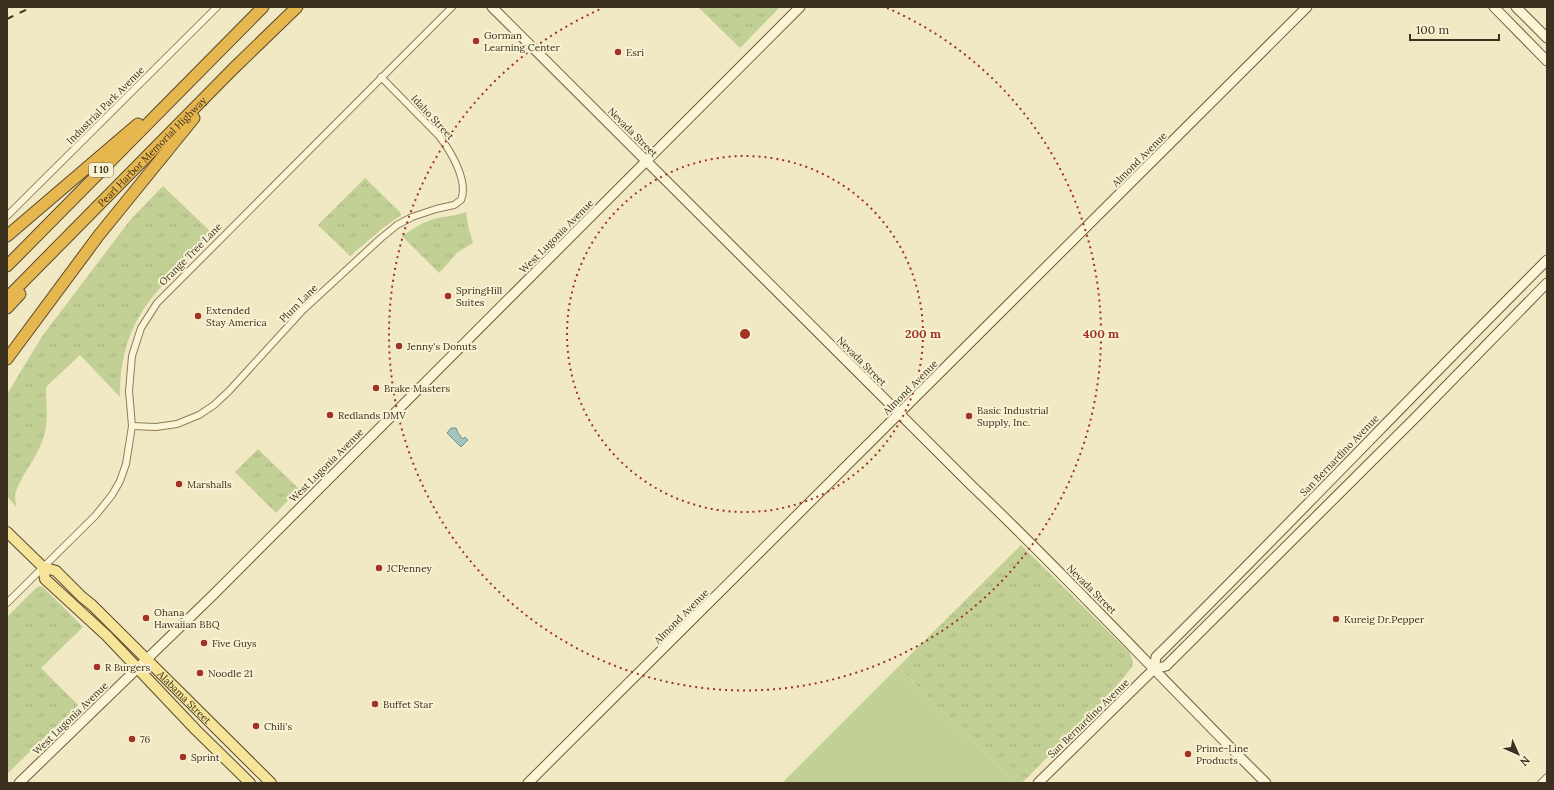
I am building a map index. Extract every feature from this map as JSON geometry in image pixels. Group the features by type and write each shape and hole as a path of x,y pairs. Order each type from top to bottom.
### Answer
{"highway":[{"name":"I 10","path":"7,266 263,7"},
{"name":"Pearl Harbor Memorial Highway","path":"7,298 233,69 297,7"},
{"path":"7,359 99,235 233,69"},
{"path":"7,236 196,75"},
{"path":"7,308 72,232"}],"main road":[{"name":"Alabama Street","path":"7,532 43,567 56,571 147,659 271,783"},
{"name":"Alabama Street","path":"43,567 45,579 97,626 196,730 250,783"}],"street":[{"name":"Industrial Park Avenue","path":"7,216 217,7"},
{"name":"Orange Tree Lane","path":"7,603 95,516 120,481 126,464 132,426 129,391 132,356 141,328 157,303 452,7"},
{"name":"Nevada Street","path":"492,7 1018,530 1266,783"},
{"name":"West Lugonia Avenue","path":"19,783 138,668 800,7"},
{"name":"Almond Avenue","path":"528,783 1307,7"},
{"path":"1494,7 1547,61"},
{"path":"1516,7 1547,38"},
{"name":"Idaho Street","path":"382,77 447,146 458,167 463,191 461,200"},
{"name":"Plum Lane","path":"132,426 156,427 177,424 199,415 214,405 234,386 302,310 380,239 398,225 412,217 436,208 454,205 461,200"},
{"name":"San Bernardino Avenue","path":"1154,669 1156,656 1214,600 1547,260"},
{"name":"San Bernardino Avenue","path":"1038,783 1154,669 1166,666 1417,416 1547,283"},
{"path":"1541,783 1547,777"}],"green space":[{"path":"698,7 780,7 740,48"},
{"path":"365,178 400,212 401,215 350,256 318,225"},
{"path":"163,186 213,234 160,288 135,324 127,345 122,369 120,397 80,355 46,387 47,413 45,433 37,453 17,488 15,495 16,507 7,496 7,394 43,335 131,219"},
{"path":"466,212 473,243 458,252 439,273 402,236 431,220"},
{"path":"258,449 299,489 276,513 235,472"},
{"path":"1021,545 1129,652 1133,661 1132,667 1110,694 1022,783 1015,783 898,667"},
{"path":"40,586 43,587 83,627 41,668 78,705 7,774 7,617 36,588"},
{"path":"898,667 1015,783 786,783 784,781"}],"water":[{"path":"451,428 456,428 463,439 465,437 468,440 461,447 447,433"}],"railway":[{"path":"7,19 32,7"}],"place":[{"name":"Gorman Learning Center","path":"476,41"},
{"name":"Esri","path":"618,52"},
{"name":"SpringHill Suites","path":"448,296"},
{"name":"Extended Stay America","path":"198,316"},
{"name":"Jenny's Donuts","path":"399,346"},
{"name":"Brake Masters","path":"376,388"},
{"name":"Redlands DMV","path":"330,415"},
{"name":"Basic Industrial Supply, Inc.","path":"969,416"},
{"name":"Marshalls","path":"179,484"},
{"name":"JCPenney","path":"379,568"},
{"name":"Ohana Hawaiian BBQ","path":"146,618"},
{"name":"Kureig Dr.Pepper","path":"1336,619"},
{"name":"Five Guys","path":"204,643"},
{"name":"R Burgers","path":"97,667"},
{"name":"Noodle 21","path":"200,673"},
{"name":"Buffet Star","path":"375,704"},
{"name":"Chili's","path":"256,726"},
{"name":"76","path":"132,739"},
{"name":"Prime-Line Products","path":"1188,754"},
{"name":"Sprint","path":"183,757"}]}
